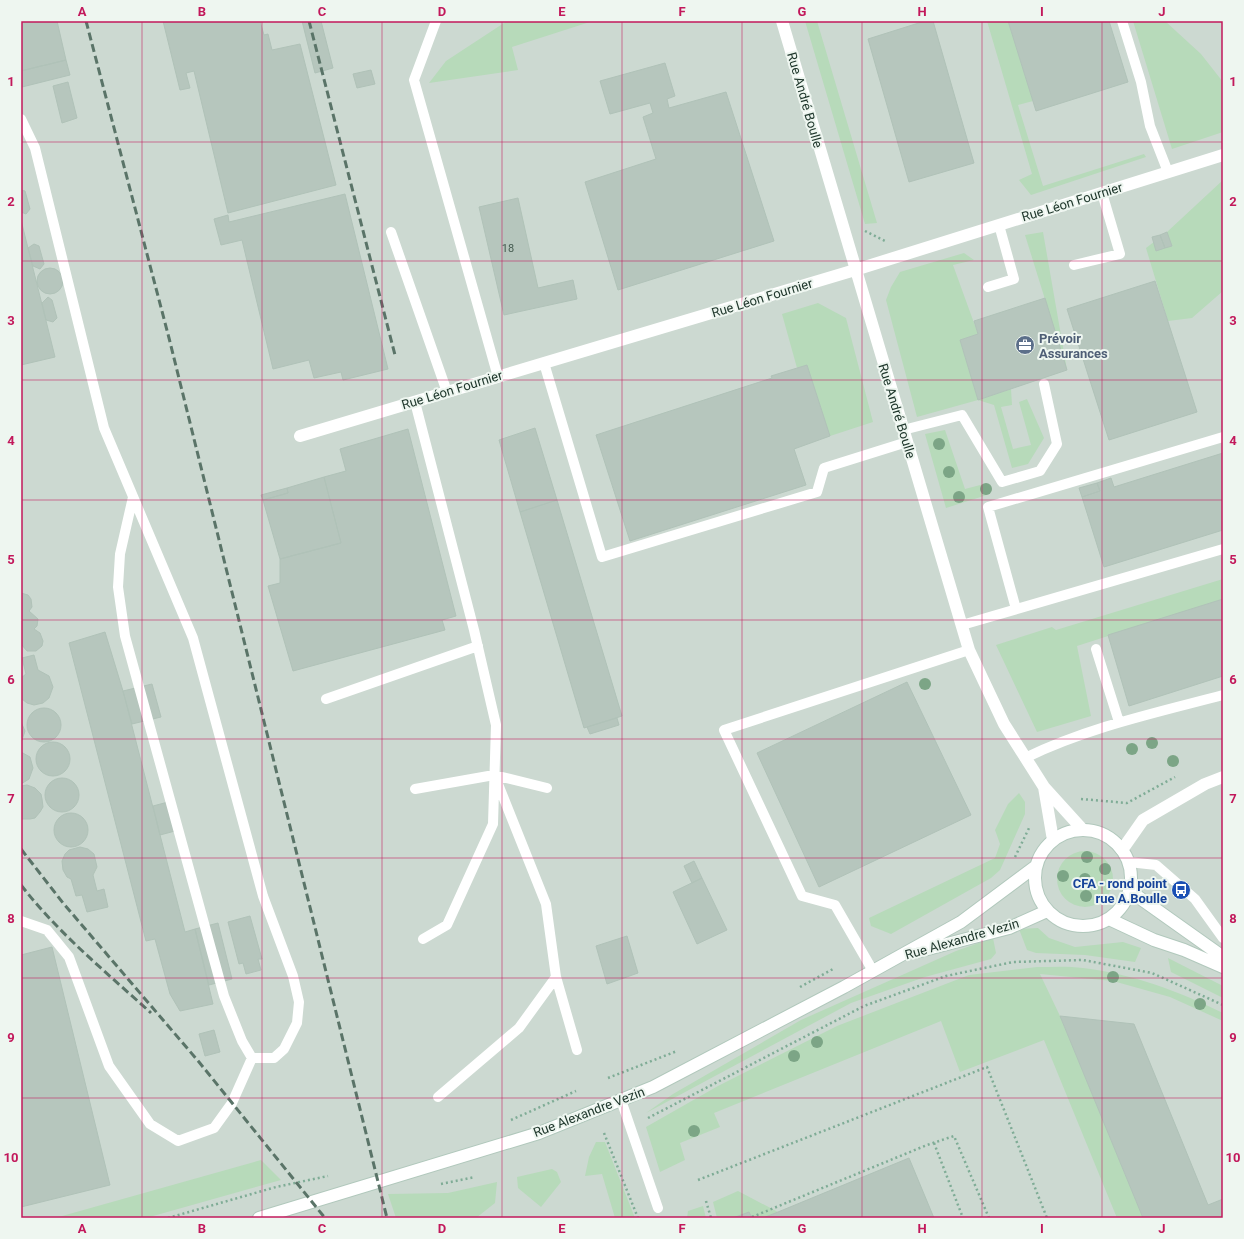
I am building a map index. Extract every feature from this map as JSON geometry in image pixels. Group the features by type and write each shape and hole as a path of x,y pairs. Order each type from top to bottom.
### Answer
{"street":[{"name":"Rue André Boulle","path":"782,21 969,650 1004,724 1025,758 1044,787 1083,830"},
{"name":"Rue Léon Fournier","path":"300,436 855,270 1223,155"},
{"path":"1122,850 1144,820 1205,784 1223,777"},
{"name":"Rue André Boulle","path":"1044,787 1053,840"},
{"path":"1083,830 1098,832 1112,839 1122,850 1129,862 1131,877 1130,891 1118,911 1109,919 1094,925 1077,926 1061,921 1047,911 1039,898 1035,882 1036,866 1042,852 1053,840 1067,832 1083,830"},
{"name":"Rue Alexandre Vezin","path":"259,1218 539,1133 653,1087 873,971 961,922 1036,866"},
{"path":"1130,891 1223,957"},
{"name":"Rue Alexandre Vezin","path":"899,956 1002,930 1047,911"},
{"path":"1109,919 1154,940 1184,950 1223,967"}],"lane":[{"path":"436,21 414,80 498,377"},
{"path":"1122,21 1141,82 1150,126 1168,172"},
{"path":"21,119 35,148 104,428 193,638 263,896 293,976 299,1002 297,1023 284,1049 274,1058 252,1058"},
{"path":"1074,265 1120,254 1102,193"},
{"path":"988,286 1014,279 999,225"},
{"path":"391,232 447,392"},
{"path":"544,363 602,557 817,492 824,468 907,442"},
{"path":"903,430 962,415 1002,482 1040,471 1057,444 1044,384"},
{"path":"414,402 478,646 496,725 493,824 447,925 423,939"},
{"path":"1016,610 988,507 1223,437"},
{"path":"133,497 120,554 118,588 125,636 224,996 242,1041 252,1058"},
{"path":"962,625 1223,548"},
{"path":"326,699 478,646"},
{"path":"1096,649 1119,722"},
{"path":"873,971 835,905 802,896 724,730 969,650"},
{"path":"1025,758 1063,740 1119,722 1223,695"},
{"path":"494,775 546,904 556,977 577,1050"},
{"path":"414,789 494,775 547,788"},
{"path":"1129,862 1156,865 1195,899 1223,938"},
{"path":"21,921 47,930 69,957 109,1066 150,1124 178,1141 214,1128 232,1103 252,1058"},
{"path":"438,1097 519,1028 556,977"},
{"path":"621,1100 658,1208"}],"path":[{"path":"862,230 892,244"},
{"path":"1076,795 1079,799 1127,803 1181,774"},
{"path":"1012,863 1030,828 1030,822"},
{"path":"648,1118 864,1006 946,976 1013,962 1083,960 1152,973 1206,996 1223,1005"},
{"path":"798,988 833,969"},
{"path":"608,1078 679,1050"},
{"path":"698,1180 987,1067 1047,1218"},
{"path":"507,1122 576,1091"},
{"path":"604,1133 638,1218"},
{"path":"752,1217 954,1136 989,1218"},
{"path":"934,1143 963,1218"},
{"path":"168,1218 276,1187 335,1174"},
{"path":"439,1185 475,1177"},
{"path":"706,1201 711,1218"}],"shaded area":[{"path":"21,21 1223,21 1223,1218 21,1218"}],"green space":[{"path":"507,21 593,21 512,47 518,70 429,83 446,61"},
{"path":"805,21 817,21 877,223 865,224"},
{"path":"987,21 1008,21 1033,101 1018,105 1043,186 1144,154 1146,157 1031,195 1019,180 1032,174"},
{"path":"1133,21 1165,21 1201,54 1223,82 1223,132 1172,149"},
{"path":"1223,180 1223,291 1192,318 1168,321 1146,248 1167,232"},
{"path":"1043,232 1067,370 1025,235"},
{"path":"964,253 974,260 953,265 978,334 960,340 978,400 917,417 886,300 891,287 900,272"},
{"path":"818,303 846,318 873,422 830,436 807,365 797,368 782,314"},
{"path":"1011,389 1012,405 1001,407 1013,449 1031,445 1019,402 1027,399 1044,438 1028,464 1012,468 994,405 978,400"},
{"path":"945,430 965,489 984,484 990,494 946,508 925,434"},
{"path":"1223,579 1223,599 1077,646 1091,716 1037,732 996,645 1052,627 1056,630"},
{"path":"1019,793 1025,802 1025,814 1000,870 991,878 891,934 871,926 869,918 995,858 1000,844 995,830 1008,804"},
{"path":"1080,851 1090,851 1105,859 1111,868 1113,879 1111,890 1105,899 1090,907 1080,907 1069,902 1062,895 1057,884 1057,874 1062,863 1069,856"},
{"path":"1038,928 1049,938 1075,947 1123,942 1141,948 1135,962 1085,955 1036,953 1027,950 1019,929"},
{"path":"993,938 996,953 991,959 925,977 851,1003 646,1113 673,1094 801,1020 956,951"},
{"path":"1168,958 1223,986 1223,998 1171,972"},
{"path":"1037,967 1077,967 1120,974 1155,984 1223,1013 1223,1021 1170,997 1113,981 1040,974 1060,1016 1143,1218 1117,1218 1044,1040 960,1072 941,1021 714,1113 720,1127 680,1143 685,1160 660,1172 646,1127 718,1086 837,1026 969,975"},
{"path":"596,1142 605,1142 635,1218 615,1218 602,1174 585,1176 589,1157"},
{"path":"261,1160 281,1180 146,1218 55,1218"},
{"path":"552,1169 557,1172 561,1182 541,1207 518,1188 517,1177"},
{"path":"497,1182 495,1203 476,1218 396,1218 388,1194 448,1193"},
{"path":"738,1191 778,1212 763,1218 752,1218 749,1212 733,1218 717,1218 713,1202"},
{"path":"703,1206 706,1218 687,1218 688,1211"}],"building":[{"path":"21,21 57,21 66,60 21,71"},
{"path":"163,21 260,21 264,35 268,34 272,50 300,44 336,185 228,213 194,71 186,73 190,88 180,90"},
{"path":"302,21 321,21 333,68 315,73"},
{"path":"925,21 933,21 974,163 909,182 868,39"},
{"path":"1008,21 1109,21 1128,82 1036,111"},
{"path":"66,60 70,75 22,87 21,71"},
{"path":"665,63 675,96 667,99 669,108 726,92 774,241 618,290 585,182 656,159 643,117 653,113 650,103 610,114 600,81"},
{"path":"371,70 375,84 357,88 353,74"},
{"path":"68,82 77,118 62,123 53,86"},
{"path":"21,190 25,191 30,209 26,214 21,212"},
{"path":"345,194 388,369 343,380 341,372 314,378 309,360 273,369 242,240 221,245 214,219 228,215 229,222"},
{"path":"518,198 538,288 573,280 577,299 504,315 479,207"},
{"path":"21,220 55,357 21,365"},
{"path":"1167,232 1172,246 1165,248 1160,235"},
{"path":"1160,235 1165,248 1156,251 1152,237"},
{"path":"34,244 39,246 44,264 40,269 33,266 28,248"},
{"path":"50,268 59,272 63,281 59,290 50,294 41,290 37,281 41,272"},
{"path":"1155,281 1197,412 1109,440 1067,309"},
{"path":"48,297 52,300 57,318 53,322 46,320 42,303"},
{"path":"1045,298 1067,370 978,400 960,340 978,334 974,321"},
{"path":"807,365 830,436 794,449 806,485 630,541 596,435 772,378 771,376"},
{"path":"535,428 557,500 520,512 499,440"},
{"path":"408,429 456,616 442,620 445,630 293,671 268,586 280,583 280,559 341,543 324,477 346,471 340,449"},
{"path":"1223,453 1223,530 1104,567 1082,497 1100,491 1097,483 1111,478 1114,487"},
{"path":"324,477 341,543 280,559 263,500 288,493 287,488"},
{"path":"1097,483 1100,491 1082,497 1079,488"},
{"path":"287,488 288,493 263,500 261,495"},
{"path":"557,500 622,716 584,728 520,512"},
{"path":"21,593 28,595 31,599 32,607 29,611 38,619 37,626 34,629 40,633 43,641 42,646 36,651 27,651 21,644"},
{"path":"1223,599 1223,676 1129,706 1108,635"},
{"path":"105,632 123,691 185,932 195,929 213,1004 180,1011 170,994 155,939 146,941 69,643"},
{"path":"34,655 38,670 49,676 53,687 49,698 43,703 34,705 27,703 22,699 21,678 26,674 22,658"},
{"path":"907,682 971,815 819,887 757,753"},
{"path":"152,684 161,717 132,724 123,691"},
{"path":"41,708 47,708 51,709 58,715 61,725 60,732 54,739 47,742 41,742 37,741 30,735 27,728 27,722 28,718 34,711"},
{"path":"617,718 619,725 590,734 587,727"},
{"path":"21,722 25,731 21,743"},
{"path":"50,742 56,742 60,743 67,749 70,759 69,766 63,773 56,776 50,776 46,775 39,769 36,762 36,756 37,752 43,745"},
{"path":"21,752 30,757 33,768 29,779 21,784"},
{"path":"65,778 74,783 78,788 78,802 74,807 69,811 59,812 55,811 46,802 45,792 46,788 55,779"},
{"path":"27,785 35,788 41,794 43,807 35,818 21,819 21,786"},
{"path":"168,802 175,831 160,835 153,806"},
{"path":"68,813 74,813 78,814 85,820 88,830 87,837 81,844 74,847 68,847 64,846 57,840 54,833 54,827 55,823 61,816"},
{"path":"80,847 88,849 94,854 97,867 93,875 97,891 104,889 108,907 87,912 82,895 76,896 71,879 67,877 63,870 62,861 65,854 69,850"},
{"path":"694,861 702,878 692,883 684,866"},
{"path":"702,878 727,930 697,944 673,892"},
{"path":"250,916 262,959 258,959 261,970 246,974 243,963 239,964 228,922"},
{"path":"218,923 232,979 209,985 195,929"},
{"path":"627,936 638,973 607,984 596,946"},
{"path":"52,947 110,1185 21,1207 21,955"},
{"path":"1060,1016 1134,1024 1208,1205 1223,1199 1223,1218 1143,1218"},
{"path":"214,1030 220,1052 205,1056 199,1034"},
{"path":"909,1158 934,1218 763,1218 778,1212"},
{"path":"749,1212 752,1218 733,1218"}],"railway":[{"path":"86,21 169,338 387,1218"},
{"path":"309,21 395,355"},
{"path":"21,849 63,903 199,1062 325,1218"},
{"path":"21,885 35,903 67,936 151,1013"}],"place":[{"name":"Prévoir Assurances","path":"1025,345"},
{"name":"CFA - rond point rue A.Boulle","path":"1181,890"}]}
